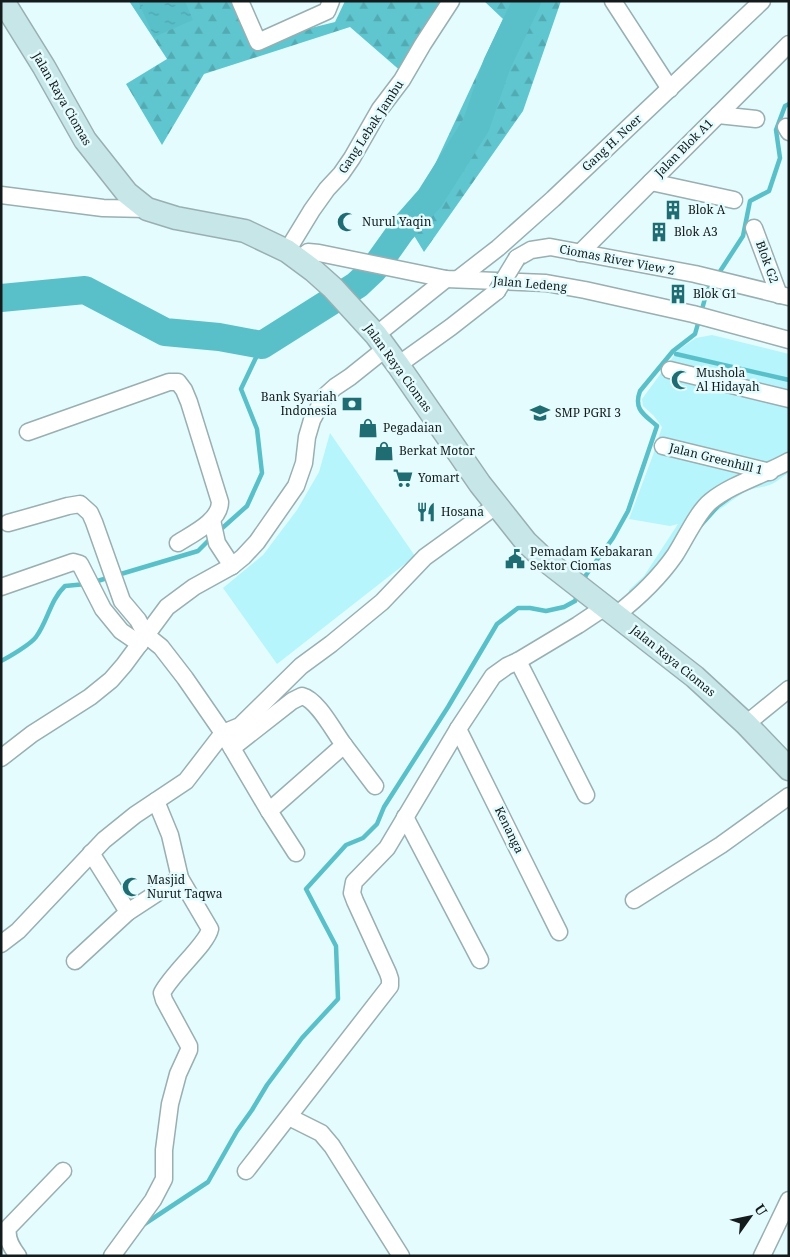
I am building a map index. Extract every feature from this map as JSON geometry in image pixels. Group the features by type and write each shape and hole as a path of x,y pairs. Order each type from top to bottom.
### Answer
{"main road":[{"name":"Jalan Raya Ciomas","path":"3,1 44,67 90,148 128,193 147,209 176,218 245,231 294,255 333,288 380,342 480,484 526,542 566,576 695,677 746,724 789,769"}],"street":[{"path":"240,1 258,42 327,11 331,1"},
{"name":"Gang Lebak Jambu","path":"294,255 312,210 326,189 341,174 352,158 380,109 402,80 451,1"},
{"path":"612,1 670,89"},
{"name":"Gang H. Noer","path":"380,342 452,279 498,248 762,1"},
{"name":"Jalan Blok A1","path":"580,253 789,44"},
{"path":"718,115 756,120"},
{"path":"650,182 734,200"},
{"path":"1,195 103,208 147,209"},
{"name":"Blok G2","path":"754,228 784,296"},
{"name":"Ciomas River View 2","path":"380,342 451,327 497,291 517,258 531,250 550,247 695,274 784,296"},
{"name":"Jalan Ledeng","path":"294,255 308,252 319,253 357,262 452,279 546,283 719,320 789,340"},
{"path":"1,758 32,734 97,692 111,680 167,608 228,559 257,542 296,486 304,463 307,437 312,420 325,396 380,342"},
{"path":"670,370 789,399"},
{"path":"28,432 170,382 178,382 184,390 219,495 220,509 212,522 178,543"},
{"name":"Jalan Greenhill 1","path":"663,446 770,472"},
{"path":"246,1171 390,986 388,973 355,901 352,887 354,882 387,848 458,729 493,676 603,605 655,581 710,502 726,492 789,461"},
{"path":"8,523 80,504 90,513 122,601 138,620 143,640"},
{"path":"1,944 18,931 104,840 186,781 223,733 240,726 301,666 332,644 382,602 426,557 497,505"},
{"path":"212,522 217,544 228,559"},
{"path":"1,587 73,562 80,564 103,609 121,631 161,647 185,678 223,733 296,853"},
{"path":"518,661 586,795"},
{"path":"746,724 789,689"},
{"path":"232,748 292,700 302,696 308,698 316,706 375,786"},
{"name":"Kenanga","path":"458,729 559,932"},
{"path":"269,811 344,745"},
{"path":"634,900 721,845 789,796"},
{"path":"112,1256 164,1179 164,1150 170,1104 178,1074 189,1046 162,993 180,967 207,937 210,929 180,878 170,835 156,801"},
{"path":"405,818 480,960"},
{"path":"91,853 128,912"},
{"path":"75,961 128,912 180,878"},
{"path":"288,1117 321,1133 332,1146 401,1256"},
{"path":"18,1256 8,1240 8,1228 64,1172"},
{"path":"762,1256 789,1200"}],"shaded area":[{"path":"712,335 789,354 789,473 772,484 745,492 704,517 628,597 629,590 644,576 678,524 670,526 629,519 662,427 643,406 642,399 678,350 696,338"},
{"path":"330,433 415,556 277,664 223,588 263,555 297,510 319,472"}],"green space":[{"path":"129,1 236,1 254,42 335,22 345,1 453,1 403,73 350,27 204,74 162,145 126,84 167,59"},
{"path":"484,1 561,1 523,111 424,252 407,224 503,19"}],"water":[{"path":"138,1 185,1 193,20 154,37"}],"waterway":[{"path":"1,298 85,290 165,332 219,337 262,345 357,285 374,269 401,231 430,198 476,125 497,64 527,1"},
{"path":"717,276 743,236 750,201 769,191 780,158 776,130 785,106 789,104"},
{"path":"701,313 707,291 713,283"},
{"path":"583,582 613,538 628,511 657,426 639,408 638,398 640,391 673,351 695,334 699,320"},
{"path":"219,531 247,506 262,473 257,429 241,389 262,345"},
{"path":"676,354 789,380"},
{"path":"701,525 718,506 729,498"},
{"path":"94,582 198,551 211,538"},
{"path":"1,661 25,647 36,637 52,604 65,586 86,584"},
{"path":"143,1225 208,1182 237,1131 267,1085 302,1038 338,999 336,946 306,889 346,845 363,838 377,824 384,807 448,707 497,624 518,608 546,611 564,607 575,601 578,594"}],"place":[{"name":"Blok A","path":"673,210"},
{"name":"Nurul Yaqin","path":"347,222"},
{"name":"Blok A3","path":"659,232"},
{"name":"Blok G1","path":"678,294"},
{"name":"Mushola Al Hidayah","path":"681,380"},
{"name":"Bank Syariah Indonesia","path":"352,404"},
{"name":"SMP PGRI 3","path":"540,413"},
{"name":"Pegadaian","path":"368,428"},
{"name":"Berkat Motor","path":"384,451"},
{"name":"Yomart","path":"403,478"},
{"name":"Hosana","path":"426,512"},
{"name":"Pemadam Kebakaran Sektor Ciomas","path":"515,559"},
{"name":"Masjid Nurut Taqwa","path":"132,887"}]}
